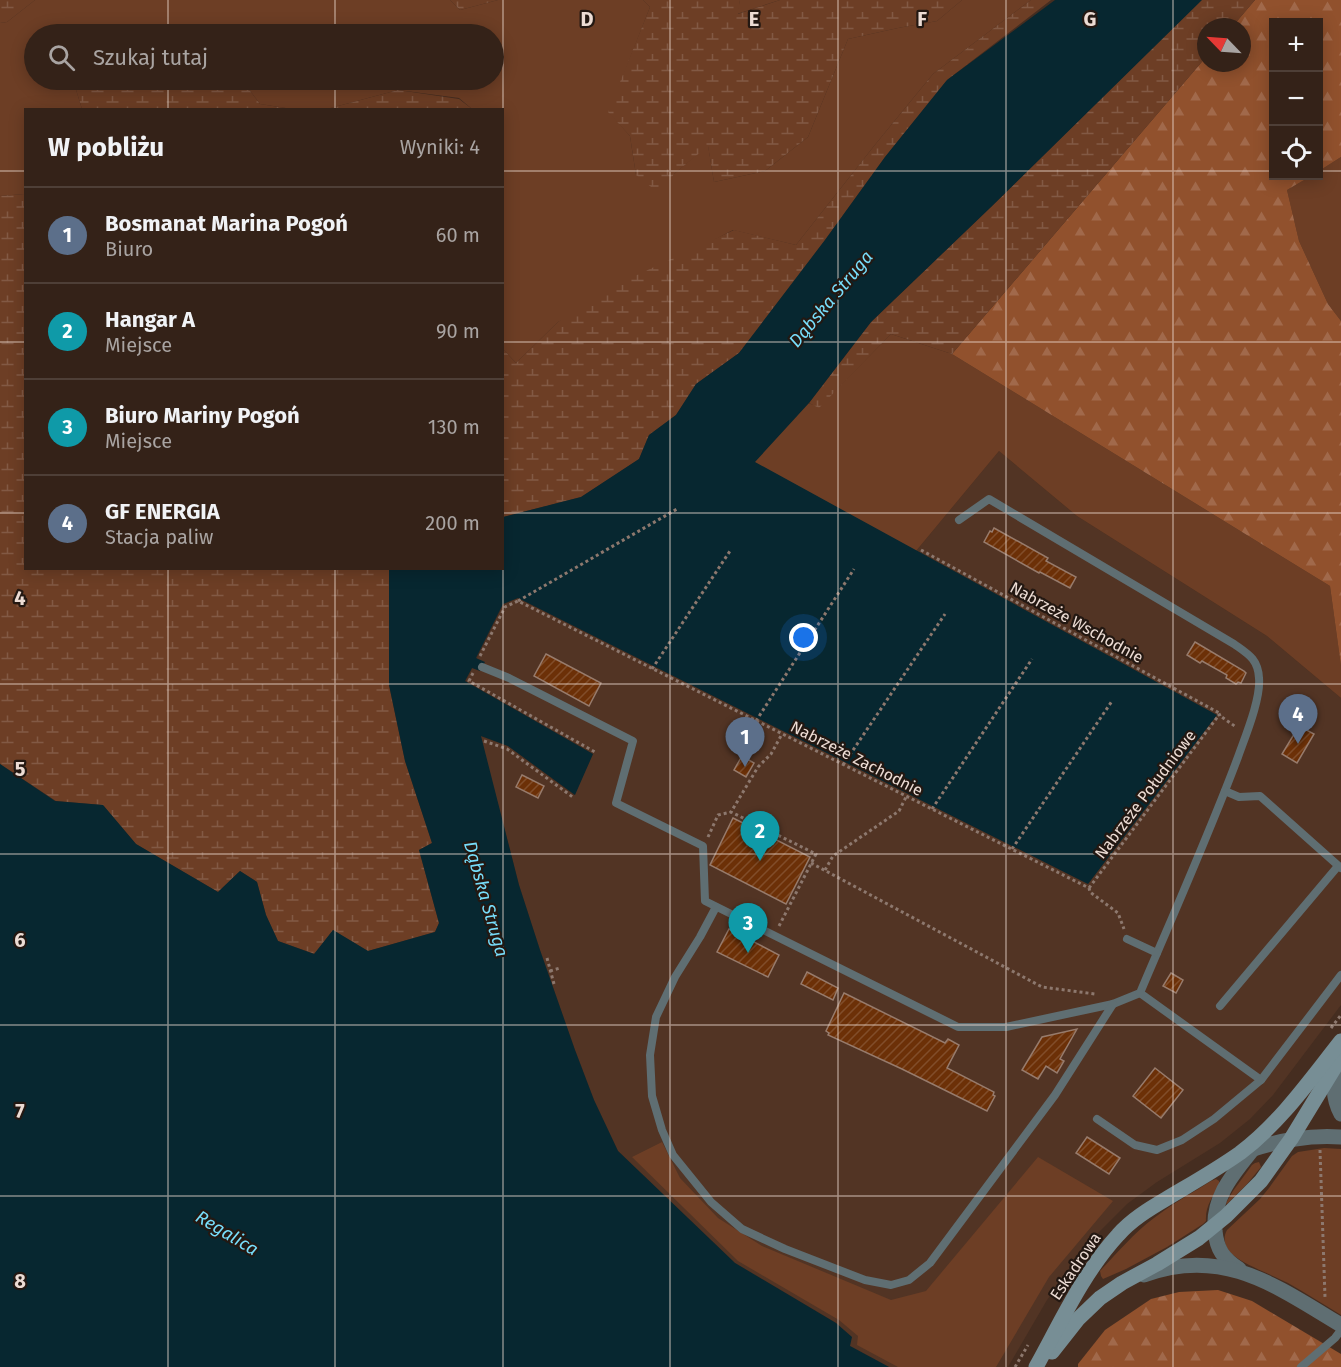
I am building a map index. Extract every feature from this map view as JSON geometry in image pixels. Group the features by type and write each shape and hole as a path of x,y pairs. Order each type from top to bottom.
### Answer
{"street":[{"name":"Eskadrowa","path":"1036,1367 1095,1262 1120,1233 1145,1212 1241,1152 1272,1123 1341,1041"},
{"name":"Eskadrowa","path":"1341,1058 1334,1084 1335,1101 1341,1114"},
{"name":"Eskadrowa","path":"1042,1367 1078,1319 1100,1298 1199,1238 1226,1216 1261,1181 1291,1139 1341,1058"},
{"name":"Eskadrowa","path":"1246,1274 1227,1261 1220,1252 1216,1239 1215,1214 1226,1184 1272,1123"},
{"name":"Eskadrowa","path":"1224,1164 1252,1150 1291,1139 1341,1137"},
{"name":"Eskadrowa","path":"1122,1283 1170,1267 1195,1264 1215,1265 1246,1274 1288,1293 1341,1325"}],"lane":[{"path":"478,669 509,678 633,741 615,803 703,846 705,901 716,907 958,1027 1006,1027 1113,1004 1140,993 1225,791 1246,734 1260,681 1257,666 1249,654 990,499 959,520"},
{"path":"1220,1006 1340,867 1260,796 1239,797 1225,791"},
{"path":"716,907 675,977 656,1017 650,1054 652,1096 662,1130 673,1155 704,1194 742,1229 785,1250 865,1280 891,1285 909,1280 930,1263 1055,1095 1113,1004"},
{"path":"1127,939 1157,953"},
{"path":"1097,1119 1135,1145 1157,1150 1182,1140 1214,1119 1261,1080 1341,975"},
{"path":"1140,993 1261,1080"},
{"path":"1301,1367 1341,1330"}],"path":[{"path":"480,658 505,607 677,510"},
{"name":"Nabrzeże Wschodnie","path":"921,550 1221,714 1246,734"},
{"path":"652,669 730,551"},
{"path":"756,721 854,569"},
{"name":"Nabrzeże Zachodnie","path":"518,601 1089,888 1090,892 1118,913 1127,939"},
{"path":"843,765 945,614"},
{"path":"932,809 1032,659"},
{"path":"478,669 469,681 595,752"},
{"path":"1012,849 1112,701"},
{"name":"Nabrzeże Południowe","path":"1089,888 1220,715"},
{"path":"731,812 758,767 771,753 782,734"},
{"path":"484,741 507,749 574,798"},
{"path":"825,870 833,856 899,811 906,796"},
{"path":"703,846 718,815 731,812 816,854 773,936"},
{"path":"811,863 1042,987 1099,995 1113,1004"},
{"path":"547,958 554,984"},
{"path":"550,971 560,968"},
{"path":"1320,1154 1326,1316"}],"shaded area":[{"path":"999,451 1077,516 1267,636 1341,698 1341,1005 1273,1095 1250,1119 1220,1143 1157,1182 1127,1204 1086,1245 1047,1300 1008,1367 889,1367 850,1346 836,1323 735,1263 618,1151 594,1100 540,950 519,885 480,736 508,746 574,795 593,754 466,681 503,605 518,598 1088,884 1216,715 916,551"}],"green space":[{"path":"0,0 35,0 7,22 0,23"},
{"path":"35,0 450,0 460,10 498,0 643,0 650,7 609,112 630,136 636,175 674,174 708,145 714,182 765,171 808,137 848,39 937,21 962,0 1031,0 933,74 796,245 733,230 558,322 516,363 504,350 504,108 471,108 459,98 398,90 504,90 504,24 24,24 24,90 76,90 82,108 24,108 24,194 0,196 0,23 7,22"},
{"path":"450,0 498,0 460,10"},
{"path":"643,0 740,0 738,14 780,0 962,0 937,21 848,39 808,137 765,171 714,182 708,146 674,174 660,194 636,175 630,136 608,112 650,7"},
{"path":"740,0 780,0 737,14"},
{"path":"1031,0 1051,0 947,80 885,157 739,353 696,384 676,415 649,435 639,459 581,497 504,517 504,350 516,363 558,322 598,293 734,230 796,245 933,74"},
{"path":"1201,0 1255,0 1240,18 1197,18 1197,68 952,354 891,334 819,408 809,403 871,322"},
{"path":"1255,0 1341,0 1341,157 1323,168 1323,18 1269,18 1269,180 1304,180 1287,190 1299,241 1328,304 1341,321 1341,666 1330,586 952,354 1197,68 1197,72 1251,72 1251,18 1240,18"},
{"path":"76,90 250,90 260,104 286,108 82,108"},
{"path":"250,90 398,90 331,108 286,108 260,104"},
{"path":"398,90 459,99 471,108 331,108"},
{"path":"1341,157 1341,321 1328,304 1299,241 1287,190 1304,180 1323,180 1323,168"},
{"path":"24,194 24,570 389,570 389,685 405,761 432,843 419,850 439,923 435,932 368,951 333,930 315,954 278,941 266,915 257,882 240,871 218,892 136,844 103,805 56,801 0,764 0,196"},
{"path":"891,334 952,354 1330,586 1341,666 1341,698 1267,636 1077,516 999,451 916,551 754,462 808,403 819,407"},
{"path":"662,1142 680,1178 718,1218 762,1246 891,1300 926,1291 1038,1157 1113,1201 1049,1277 996,1367 898,1367 857,1345 858,1336 839,1320 738,1261 632,1157"},
{"path":"1324,1148 1341,1149 1341,1315 1288,1283 1242,1261 1230,1252 1225,1241 1227,1230 1260,1199 1292,1156 1298,1152"},
{"path":"1259,1162 1261,1167 1227,1204 1233,1191 1252,1165"},
{"path":"1216,1179 1219,1184 1208,1206 1206,1221 1203,1224 1167,1247 1103,1279 1100,1271 1140,1230 1168,1208"},
{"path":"1218,1290 1252,1301 1341,1354 1341,1367 1078,1367 1105,1330 1151,1299 1179,1292"}],"water":[{"path":"1055,0 1202,0 871,322 809,403 755,462 1217,715 1088,884 518,598 503,604 476,658 485,662 480,671 472,668 465,681 593,754 575,795 508,746 481,736 519,885 540,950 594,1100 618,1151 735,1263 836,1323 852,1337 850,1346 889,1367 0,1367 0,764 55,801 103,805 136,844 218,892 240,871 257,882 266,915 278,941 314,954 333,930 368,951 435,932 439,923 419,850 432,843 405,761 389,685 389,570 504,570 504,517 581,497 639,459 649,435 676,415 696,384 739,353 885,157 947,80"}],"building":[{"path":"994,528 1048,558 1046,561 1076,577 1070,588 984,542"},
{"path":"1195,642 1244,671 1246,673 1241,683 1236,684 1226,678 1227,675 1187,655"},
{"path":"546,654 601,683 589,706 534,676"},
{"path":"1299,726 1314,734 1297,763 1282,754"},
{"path":"742,756 754,763 746,777 734,770"},
{"path":"522,775 544,786 538,798 516,787"},
{"path":"733,818 810,857 786,904 710,865"},
{"path":"729,929 779,955 768,977 717,952"},
{"path":"807,972 838,988 833,1000 801,984"},
{"path":"1171,973 1183,980 1176,993 1163,986"},
{"path":"844,993 945,1043 948,1039 959,1045 947,1068 994,1092 995,1096 987,1111 828,1035 826,1031"},
{"path":"1077,1029 1060,1059 1064,1061 1057,1073 1046,1066 1038,1079 1022,1070 1042,1037"},
{"path":"1155,1068 1183,1090 1161,1118 1133,1096"},
{"path":"1087,1137 1120,1158 1109,1174 1076,1153"}],"place":[{"name":"GF ENERGIA","path":"1298,744"},
{"name":"Bosmanat Marina Pogoń","path":"745,767"},
{"name":"Hangar A","path":"760,861"},
{"name":"Biuro Mariny Pogoń","path":"748,953"}],"water label":[{"name":"Dąbska Struga","path":"831,299"},
{"name":"Dąbska Struga","path":"486,899"},
{"name":"Regalica","path":"227,1233"}]}
